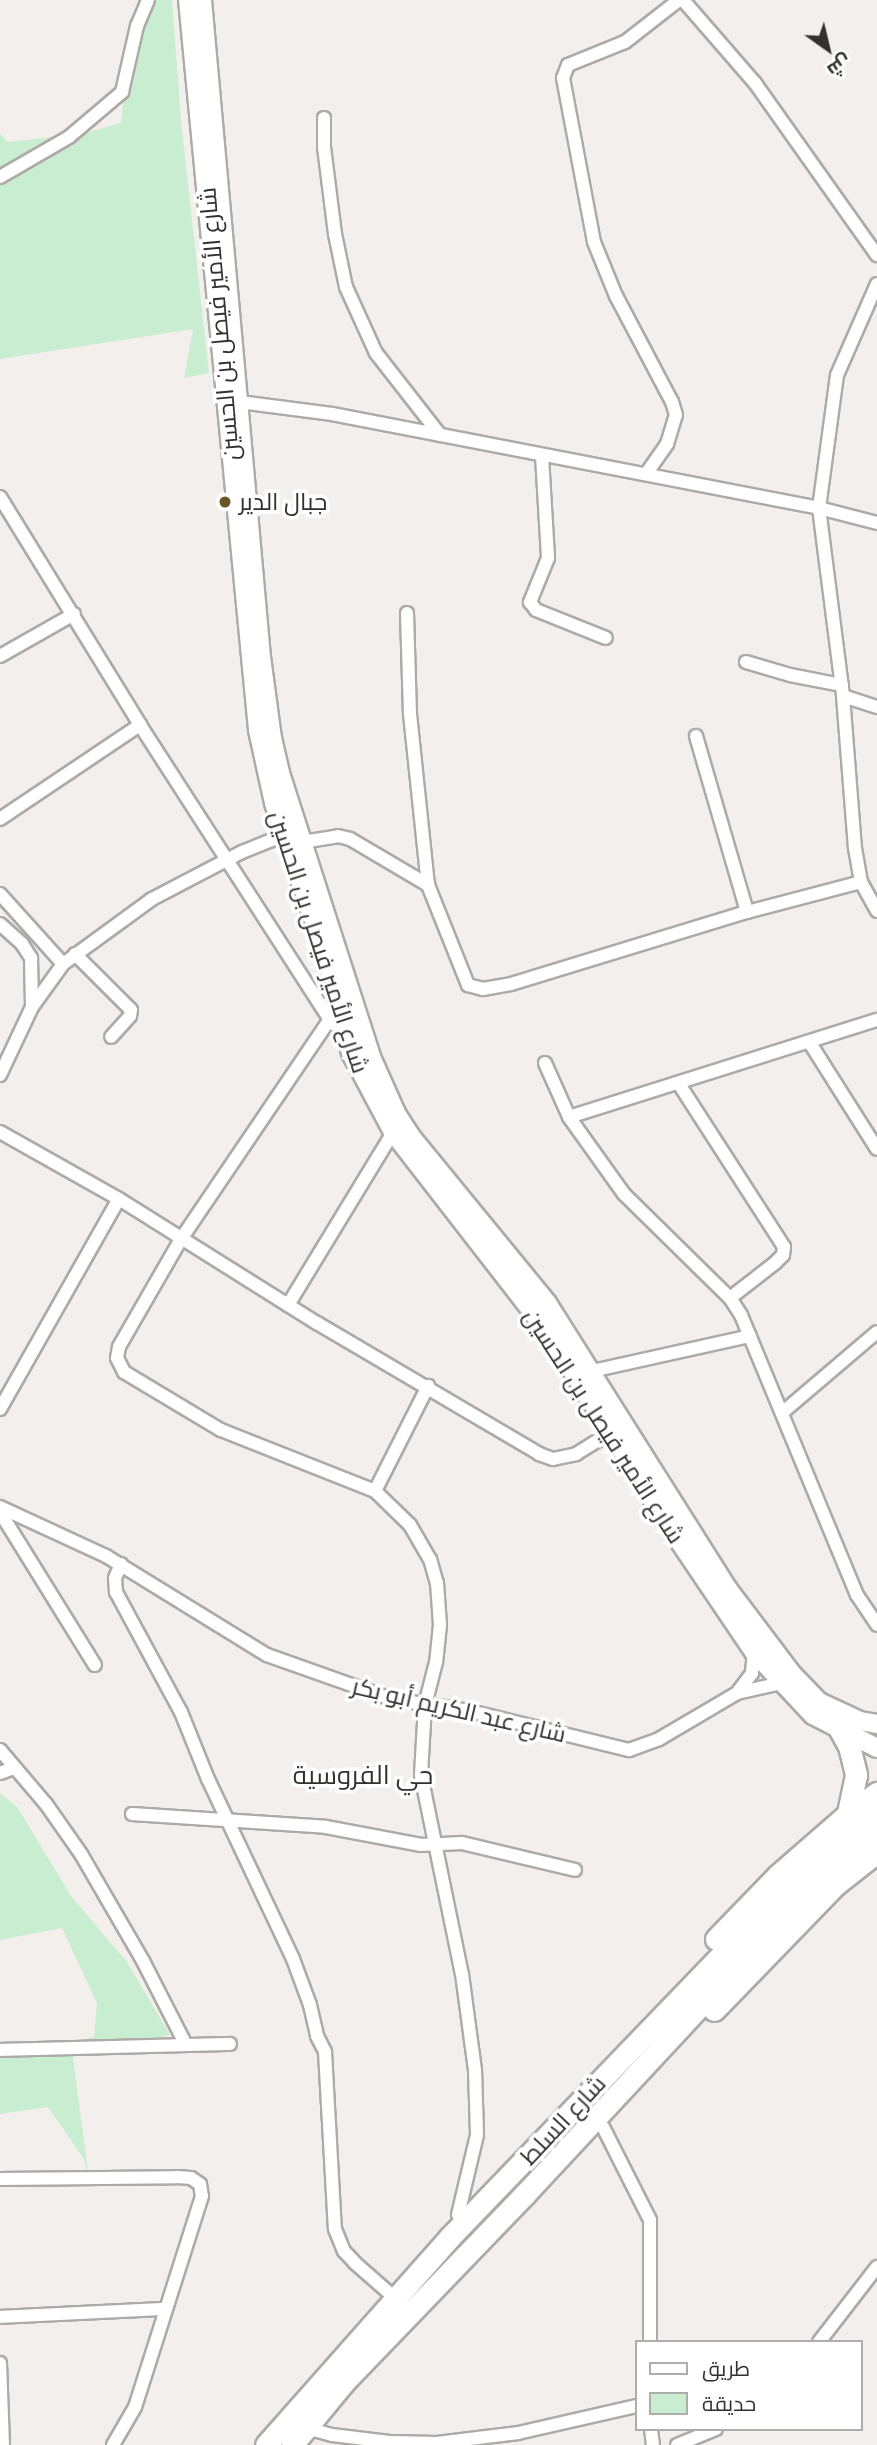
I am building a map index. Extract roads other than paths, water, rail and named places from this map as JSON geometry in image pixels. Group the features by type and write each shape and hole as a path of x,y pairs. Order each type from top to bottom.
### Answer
{"main road":[{"path":"840,1730 849,1746 856,1775 848,1814"},
{"path":"402,2293 422,2256 560,2102 758,1895 848,1814 877,1793"},
{"name":"شارع السلط","path":"266,2445 592,2088 771,1903 831,1846 877,1812"},
{"name":"شارع السلط","path":"603,2118 786,1913 844,1857 877,1832"},
{"path":"292,2445 344,2382 465,2257 520,2216 603,2118 835,1885 877,1852"}],"street":[{"path":"0,177 69,137 122,92 137,26 148,0"},
{"name":"شارع الأمير فيصل بن الحسين","path":"188,0 272,738 302,842 303,867 351,1052 366,1086 393,1132 551,1336 583,1373 727,1588 803,1688 839,1713 877,1724"},
{"name":"شارع الأمير فيصل بن الحسين","path":"202,0 255,710 266,774 284,835 303,867 371,1057 397,1115 444,1180 547,1303 610,1433 678,1541 754,1652 781,1684 813,1715 877,1748"},
{"path":"646,474 667,444 676,415 598,254 578,171 563,78 568,65 625,42 681,0 755,83 877,255"},
{"path":"324,118 324,147 335,234 346,287 376,353 440,435"},
{"path":"877,284 837,375 819,509 843,690 852,822 861,882 877,911"},
{"path":"232,401 275,404 440,435 646,474 877,523"},
{"path":"542,456 548,558 530,602 536,610 606,638"},
{"path":"0,497 74,614 140,726 229,859 351,1052"},
{"path":"407,613 410,714 428,885 466,982 483,989 511,984 747,912 861,882"},
{"path":"0,656 74,614"},
{"path":"746,662 843,690 877,707"},
{"path":"0,819 140,726"},
{"path":"696,736 747,912"},
{"path":"0,1075 32,1007 63,964 152,899 229,859 284,835"},
{"path":"302,842 338,836 350,839 428,885"},
{"path":"0,894 63,964"},
{"path":"0,924 16,938 32,963 32,1007"},
{"path":"16,938 27,925"},
{"path":"75,954 131,1010 130,1016 111,1037"},
{"path":"330,1019 181,1239 119,1347 119,1366 221,1430 375,1491 410,1525 423,1544 437,1583 440,1625 436,1662 425,1705 421,1775 462,1974 475,2070 477,2135 458,2215"},
{"path":"569,1118 877,1020"},
{"path":"810,1043 877,1149"},
{"path":"545,1063 569,1118 632,1205 730,1298 751,1336 858,1595 877,1625"},
{"path":"679,1084 784,1247 782,1255 775,1262 730,1298"},
{"path":"0,1132 119,1199 288,1305 546,1457 562,1458 576,1454 610,1433"},
{"path":"288,1305 393,1132"},
{"path":"0,1409 119,1199"},
{"path":"783,1412 877,1332"},
{"path":"583,1373 751,1336"},
{"path":"375,1491 428,1386"},
{"name":"شارع عبد الكريم أبو بكر","path":"0,1507 121,1564 267,1655 366,1692 425,1705 470,1711 629,1749 659,1739 737,1693 781,1684"},
{"path":"0,1512 95,1664"},
{"path":"121,1564 115,1578 116,1592 171,1692 208,1779 229,1818 293,1959 310,2005 317,2036 326,2052 335,2229 344,2251 355,2263 402,2293"},
{"path":"737,1693 752,1673 754,1652"},
{"path":"0,1750 46,1804 81,1854 143,1961 185,2043"},
{"path":"0,1773 14,1768"},
{"path":"132,1814 229,1818 349,1829 404,1843 472,1845 575,1870"},
{"path":"0,2050 185,2043 230,2044"},
{"path":"603,2118 650,2220 650,2340"},
{"path":"0,2179 177,2177 196,2180 202,2196 135,2407 113,2445"},
{"path":"822,2340 877,2267"},
{"path":"0,2317 166,2309"},
{"path":"0,2363 3,2445"},
{"path":"306,2428 389,2444 437,2442 499,2436 636,2406"},
{"path":"677,2445 711,2431"}],"place":[{"name":"جبال الدير","path":"225,502"}],"district":[{"name":"حي الفروسية","path":"363,1775"}]}
